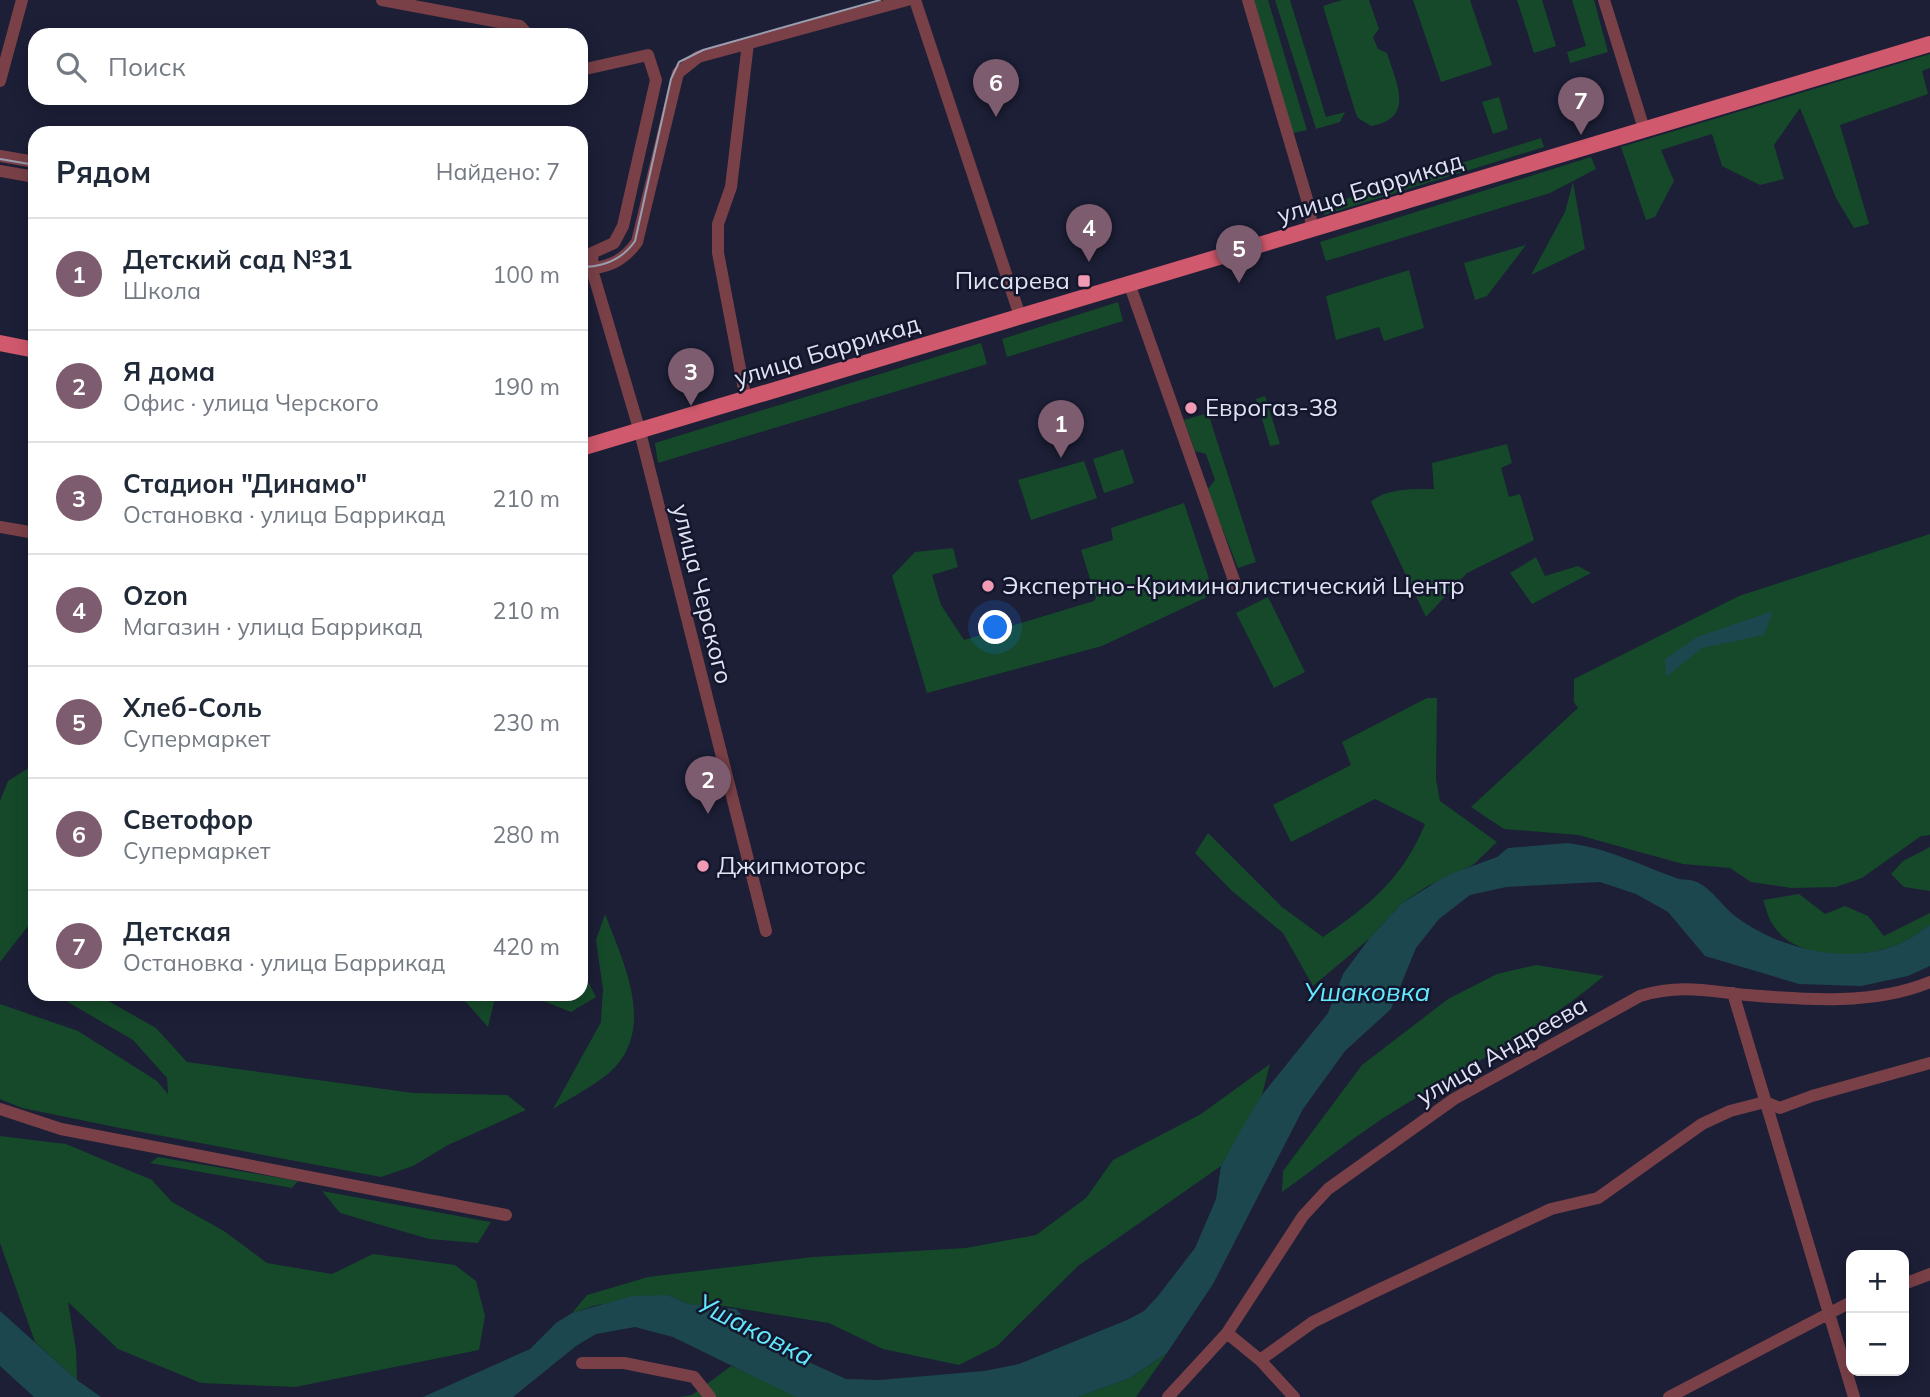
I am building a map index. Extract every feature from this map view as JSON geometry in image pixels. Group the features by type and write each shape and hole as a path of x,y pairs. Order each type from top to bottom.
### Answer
{"main road":[{"name":"улица Баррикад","path":"588,446 1930,44"},
{"path":"0,343 28,349"}],"street":[{"path":"0,81 22,0"},
{"path":"382,0 522,28"},
{"path":"588,269 620,261 630,253 641,230 678,73 685,66 698,57 907,0"},
{"path":"915,0 1020,316"},
{"path":"1248,0 1309,206 1312,229"},
{"path":"1604,0 1644,129"},
{"path":"746,400 718,253 718,224 731,187 748,43"},
{"path":"588,68 648,55 656,80 623,226 614,243 588,251"},
{"path":"0,156 28,161"},
{"path":"0,171 28,176"},
{"path":"588,252 630,253"},
{"name":"улица Черского","path":"588,271 640,432 766,931"},
{"path":"1129,283 1236,586"},
{"path":"0,527 28,532"},
{"name":"улица Андреева","path":"1168,1397 1227,1333 1315,1201 1454,1098 1640,996 1667,988 1778,998 1872,996 1909,991 1930,982"},
{"path":"1733,993 1854,1397"},
{"path":"1260,1360 1312,1322 1551,1209 1598,1198 1702,1124 1730,1111 1765,1102 1780,1108 1930,1063"},
{"path":"0,1109 61,1129 506,1216"},
{"path":"1909,1282 1930,1274"},
{"path":"1669,1397 1846,1304"},
{"path":"1227,1333 1260,1360 1294,1397"},
{"path":"582,1363 624,1363 694,1377 710,1397"}],"green space":[{"path":"1254,0 1268,0 1307,130 1294,133 1290,128"},
{"path":"1275,0 1290,0 1326,117 1345,112 1340,122 1316,129"},
{"path":"1342,0 1369,0 1379,29 1373,37 1378,49 1387,53 1398,87 1398,107 1394,115 1385,122 1371,126 1358,118 1355,111 1323,6"},
{"path":"1413,0 1470,0 1492,65 1441,82"},
{"path":"1517,0 1542,0 1556,46 1534,53"},
{"path":"1572,0 1594,0 1608,52 1570,63 1567,52 1586,46"},
{"path":"1930,54 1930,68 1922,71 1928,94 1840,125 1869,224 1854,228 1836,198 1800,108 1774,145 1784,179 1760,185 1722,166 1712,134 1661,150 1674,181 1655,217 1646,220 1621,147"},
{"path":"1499,97 1508,129 1493,134 1482,102"},
{"path":"1541,138 1544,147 1324,215 1326,205"},
{"path":"1591,157 1596,169 1550,193 1326,261 1320,242"},
{"path":"1573,182 1585,249 1531,275 1565,212"},
{"path":"1526,245 1487,296 1475,300 1464,263"},
{"path":"1409,270 1424,328 1384,341 1379,327 1336,340 1326,296"},
{"path":"1118,302 1123,321 1007,357 1002,339"},
{"path":"981,343 987,364 658,463 655,443"},
{"path":"1265,396 1280,444 1270,446 1256,399"},
{"path":"1208,413 1256,562 1238,568 1207,490 1215,480 1206,454 1195,451 1184,420"},
{"path":"1507,444 1512,463 1501,468 1509,497 1520,494 1534,540 1467,573 1426,617 1371,502 1392,492 1434,489 1432,463"},
{"path":"1123,449 1134,483 1104,493 1093,459"},
{"path":"1084,461 1097,498 1031,520 1018,480"},
{"path":"1184,503 1212,588 1205,598 1102,646 927,693 892,576 915,552 953,548 958,567 932,575 941,605 964,640 1094,601 1096,598 1081,550 1113,540 1111,528"},
{"path":"1930,534 1930,835 1921,836 1862,878 1836,887 1791,888 1751,882 1730,868 1683,864 1578,835 1504,829 1471,807 1578,708 1574,702 1574,679 1739,596"},
{"path":"1536,557 1545,576 1578,566 1591,573 1532,604 1510,573"},
{"path":"1268,597 1305,672 1274,688 1236,613"},
{"path":"1427,698 1437,698 1436,779 1440,801 1497,842 1473,865 1426,887 1402,903 1369,939 1313,986 1283,933 1231,890 1195,853 1208,833 1282,907 1323,937 1383,889 1406,860 1425,824 1375,799 1291,842 1273,805 1351,765 1342,742"},
{"path":"28,768 28,926 0,962 0,801 8,781"},
{"path":"1930,847 1930,891 1904,887 1891,874 1903,861"},
{"path":"1799,894 1825,914 1845,906 1868,916 1884,936 1930,913 1930,925 1903,942 1871,952 1815,952 1784,937 1771,922 1763,900"},
{"path":"605,914 621,954 632,997 634,1018 631,1038 623,1057 608,1074 553,1109 601,1022 603,989 596,940"},
{"path":"1536,965 1604,976 1529,1030 1381,1119 1282,1192 1283,1171 1362,1065 1448,999 1497,974"},
{"path":"588,982 596,997 571,1012 544,1001 588,1001"},
{"path":"66,1001 108,1001 156,1028 187,1062 413,1093 507,1095 526,1110 448,1145 413,1166 381,1177 22,1108 0,1099 0,1004 78,1031 157,1081 168,1094 167,1078 133,1040"},
{"path":"463,1001 494,1001 488,1027"},
{"path":"1270,1064 1262,1095 1221,1166 1078,1266 997,1346 959,1365 883,1349 829,1323 724,1306 710,1308 688,1304 668,1295 597,1305 572,1313 587,1295 648,1277 813,1257 966,1248 1036,1235 1086,1198 1113,1160 1201,1114"},
{"path":"0,1136 66,1144 152,1180 172,1202 224,1231 267,1263 332,1274 373,1254 455,1265 476,1281 485,1316 479,1350 295,1387 201,1383 118,1349 68,1302 76,1350 77,1380 35,1342 0,1243"},
{"path":"158,1157 298,1181 292,1188 150,1163"},
{"path":"322,1191 491,1222 478,1243 429,1239 340,1213"},
{"path":"1167,1353 1136,1397 1078,1397 1130,1378"},
{"path":"731,1366 784,1388 796,1397 679,1397 692,1395"}],"water":[{"path":"1773,611 1764,635 1702,648 1666,677 1665,659 1697,637"},
{"name":"Ушаковка","path":"1567,843 1610,853 1679,879 1694,881 1705,887 1735,916 1753,928 1794,946 1816,951 1838,954 1882,949 1906,940 1930,925 1930,966 1908,976 1861,986 1799,984 1705,956 1668,912 1636,894 1600,882 1506,887 1470,895 1439,919 1416,948 1391,1009 1345,1051 1303,1109 1213,1284 1167,1353 1130,1378 1078,1397 796,1397 673,1337 635,1327 596,1334 576,1346 513,1397 423,1397 530,1349 556,1323 572,1313 632,1296 668,1295 688,1304 736,1309 749,1323 802,1359 846,1379 879,1380 984,1371 1019,1364 1127,1320 1144,1311 1195,1248 1216,1199 1221,1166 1242,1128 1262,1095 1328,1013 1343,974 1369,939 1402,903 1448,875 1497,857 1508,848"},
{"path":"0,1311 77,1380 101,1397 34,1397 0,1366"}],"tram line":[{"path":"588,267 618,258 635,241 671,79 679,62 703,50 880,0"},
{"path":"0,159 28,164"}],"place":[{"name":"Светофор","path":"996,117"},
{"name":"Детская","path":"1581,135"},
{"name":"Ozon","path":"1089,262"},
{"name":"Писарева","path":"1084,281"},
{"name":"Хлеб-Соль","path":"1239,283"},
{"name":"Стадион \"Динамо\"","path":"691,406"},
{"name":"Еврогаз-38","path":"1191,408"},
{"name":"Детский сад №31","path":"1061,458"},
{"name":"Экспертно-Криминалистический Центр","path":"988,586"},
{"name":"Я дома","path":"708,814"},
{"name":"Джипмоторс","path":"703,866"}]}
